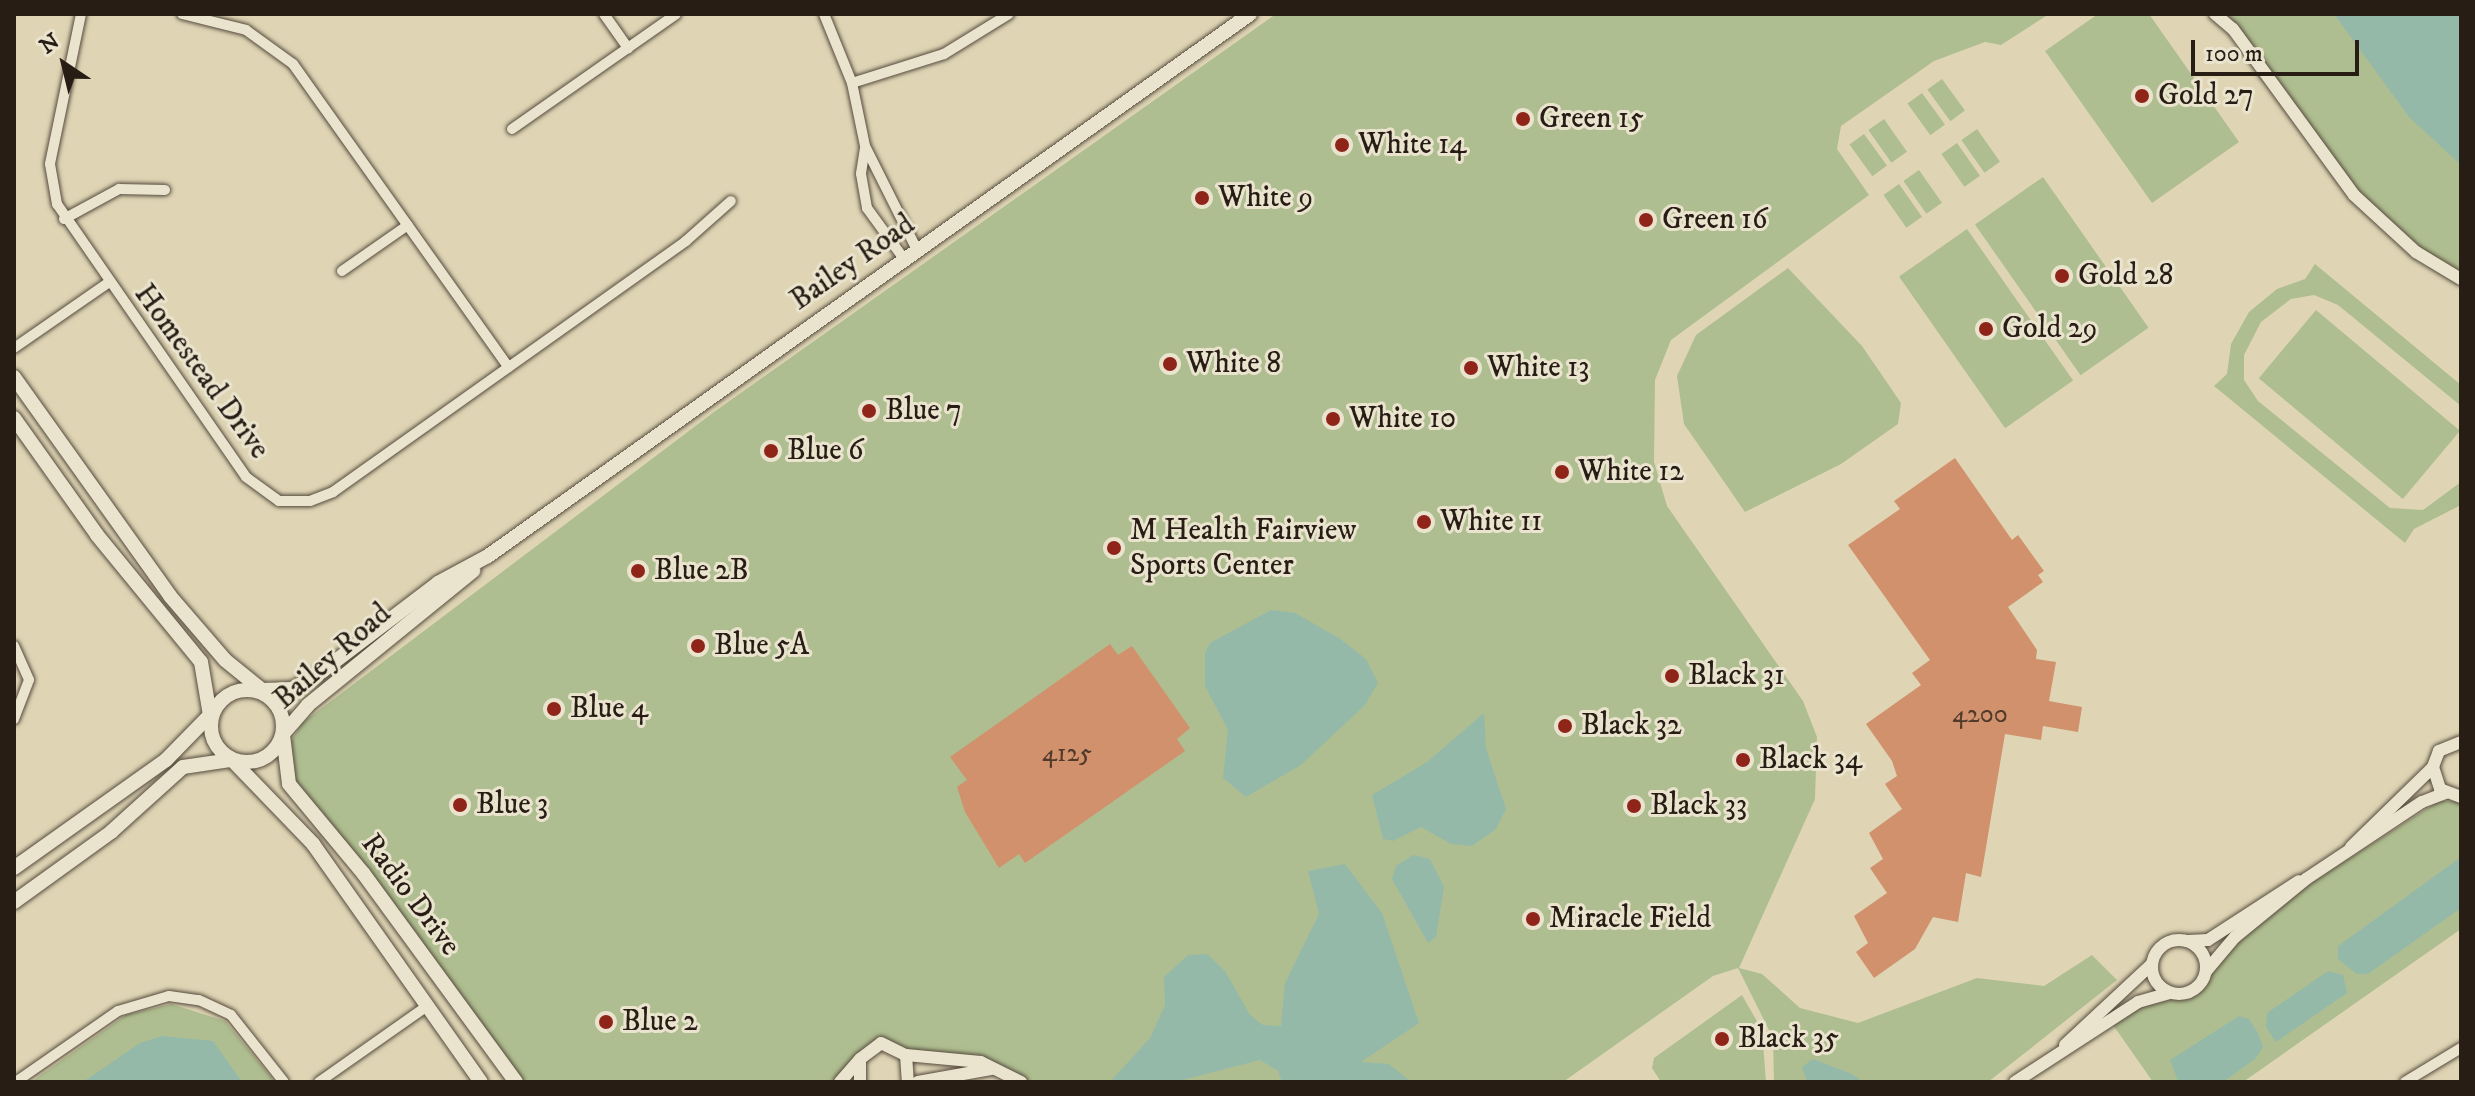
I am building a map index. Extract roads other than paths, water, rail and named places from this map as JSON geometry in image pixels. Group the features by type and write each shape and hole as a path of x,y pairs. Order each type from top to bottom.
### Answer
{"main road":[{"name":"Bailey Road","path":"283,734 308,705 488,556 1250,14"},
{"path":"14,377 177,606 281,712 283,734 258,759 183,767 111,832 14,902"},
{"path":"14,418 97,535 201,662 214,743 231,760"},
{"name":"Bailey Road","path":"262,690 306,683 438,583 488,556"},
{"path":"15,867 166,760 232,695 262,690"},
{"name":"Radio Drive","path":"283,734 289,784 372,885 516,1082"},
{"name":"Radio Drive","path":"231,760 300,827 481,1082"}],"street":[{"name":"Homestead Drive","path":"81,14 50,164 64,219 246,477 279,501 310,501 333,492 686,241 731,201"},
{"path":"604,14 628,48"},
{"path":"512,129 676,14"},
{"path":"824,14 852,83 865,146 910,254"},
{"path":"852,83 944,54 1009,14"},
{"path":"2215,14 2233,29 2354,195 2416,252 2461,279"},
{"path":"2228,14 2233,29"},
{"path":"188,15 246,30 280,50 508,367"},
{"path":"865,146 861,174 867,208 910,254"},
{"path":"64,219 119,189 165,190"},
{"path":"342,271 408,225"},
{"path":"14,348 108,283"},
{"path":"14,646 29,680 14,719"},
{"path":"2351,847 2433,767 2439,751 2461,742"},
{"path":"2433,767 2446,793"},
{"path":"2060,1051 2152,964 2164,944 2208,940 2351,847 2446,793 2461,797"},
{"path":"2015,1082 2138,1002 2194,990 2235,937 2306,879"},
{"path":"2188,941 2202,952 2207,970"},
{"path":"2152,964 2156,982 2170,993"},
{"path":"16,1080 123,1008 169,996 199,1000 231,1015 284,1082"},
{"path":"319,1082 427,1006"},
{"path":"840,1082 860,1059 881,1043 906,1055 981,1062 1021,1082"},
{"path":"2405,1082 2461,1048"},
{"path":"906,1055 908,1082"},
{"path":"860,1059 860,1082"},
{"path":"918,1082 991,1069"}],"place":[{"name":"Gold 27","path":"2142,96"},
{"name":"Green 15","path":"1523,119"},
{"name":"White 14","path":"1342,145"},
{"name":"White 9","path":"1202,198"},
{"name":"Green 16","path":"1646,220"},
{"name":"Gold 28","path":"2062,276"},
{"name":"Gold 29","path":"1986,329"},
{"name":"White 8","path":"1170,364"},
{"name":"White 13","path":"1471,368"},
{"name":"Blue 7","path":"869,411"},
{"name":"White 10","path":"1333,419"},
{"name":"Blue 6","path":"771,451"},
{"name":"White 12","path":"1562,472"},
{"name":"White 11","path":"1424,522"},
{"name":"M Health Fairview Sports Center","path":"1114,548"},
{"name":"Blue 2B","path":"638,571"},
{"name":"Blue 5A","path":"698,646"},
{"name":"Black 31","path":"1672,676"},
{"name":"Blue 4","path":"554,709"},
{"name":"Black 32","path":"1565,726"},
{"name":"Black 34","path":"1743,760"},
{"name":"Blue 3","path":"460,805"},
{"name":"Black 33","path":"1634,806"},
{"name":"Miracle Field","path":"1533,919"},
{"name":"Blue 2","path":"606,1022"},
{"name":"Black 35","path":"1722,1039"}]}
